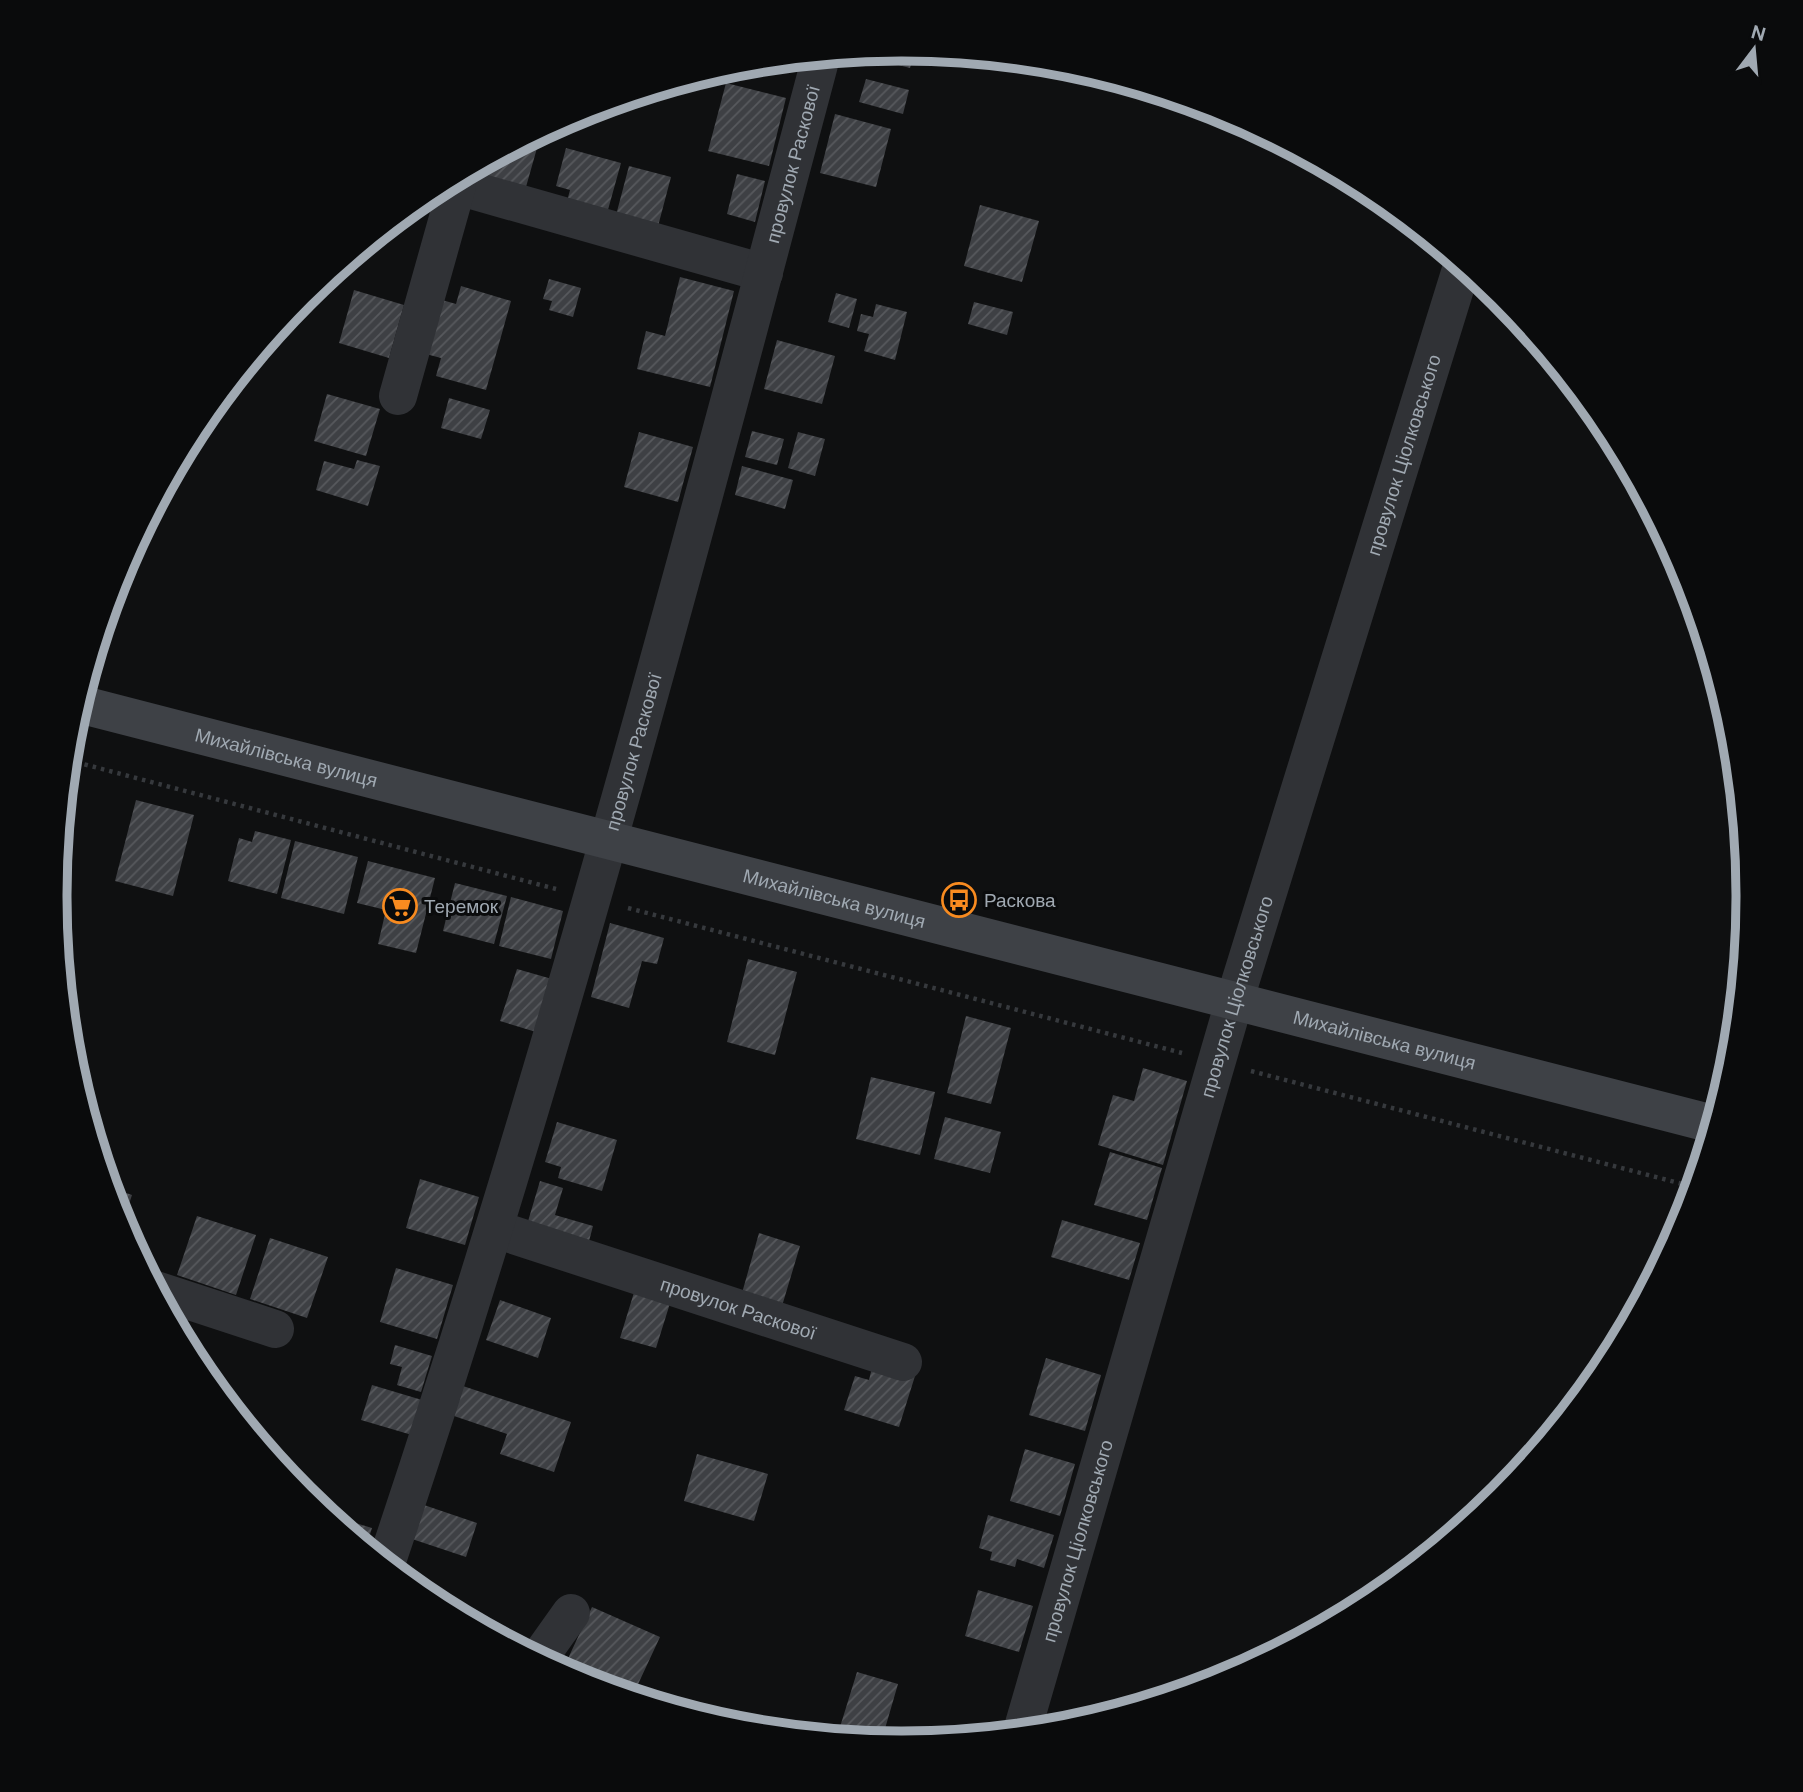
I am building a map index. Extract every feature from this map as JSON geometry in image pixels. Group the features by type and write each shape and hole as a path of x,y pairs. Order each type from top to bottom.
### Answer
{"main road":[{"name":"Михайлівська вулиця","path":"89,707 1705,1122"}],"street":[{"name":"провулок Раскової","path":"389,1555 495,1229 593,899 819,66"},
{"path":"461,188 764,273"},
{"path":"398,396 450,195"},
{"name":"провулок Ціолковського","path":"1025,1722 1234,1002 1459,275"},
{"name":"провулок Раскової","path":"495,1229 902,1362"},
{"path":"169,1294 275,1329"},
{"path":"544,1650 571,1613"}],"path":[{"path":"78,763 1684,1184"}],"building":[{"path":"912,61 910,68 885,62"},
{"path":"866,79 909,90 903,114 859,102"},
{"path":"726,83 786,98 769,166 708,151"},
{"path":"835,114 891,129 876,187 820,173"},
{"path":"538,144 524,194 476,181 484,173"},
{"path":"566,148 621,163 606,217 566,205 570,190 556,186"},
{"path":"629,166 671,177 657,230 615,219"},
{"path":"737,174 765,181 755,222 727,214"},
{"path":"980,205 1039,221 1022,282 964,266"},
{"path":"680,277 734,291 710,387 637,369 646,331 665,336"},
{"path":"549,279 581,288 573,317 549,310 552,301 543,299"},
{"path":"461,286 511,301 486,390 436,376 441,358 426,354 442,300 456,304"},
{"path":"354,290 404,305 389,358 339,343"},
{"path":"836,293 857,299 849,328 828,322"},
{"path":"974,302 1013,312 1007,335 968,324"},
{"path":"876,304 907,312 895,360 864,351 869,334 857,331 861,314 873,317"},
{"path":"777,340 835,356 822,404 764,389"},
{"path":"327,394 380,409 366,456 314,441"},
{"path":"449,398 490,410 481,439 441,428"},
{"path":"752,431 784,439 777,465 745,457"},
{"path":"639,432 693,447 678,502 624,487"},
{"path":"798,432 825,439 815,476 788,468"},
{"path":"357,460 380,466 368,506 316,490 324,461 354,469"},
{"path":"742,466 793,480 785,509 735,495"},
{"path":"136,800 194,815 173,896 115,881"},
{"path":"255,831 291,840 277,894 228,881 239,838 252,842"},
{"path":"295,841 358,857 344,914 281,898"},
{"name":"Теремок","path":"368,861 435,878 416,953 378,944 386,910 357,903"},
{"path":"455,883 507,896 494,944 443,931"},
{"path":"511,897 563,911 551,959 499,946"},
{"path":"610,923 664,938 657,964 642,961 629,1008 591,997"},
{"path":"748,959 797,972 775,1055 727,1042"},
{"path":"517,969 552,979 536,1032 500,1021"},
{"path":"966,1016 1011,1028 991,1104 947,1093"},
{"path":"1143,1068 1187,1081 1163,1165 1098,1145 1113,1095 1134,1101"},
{"path":"871,1077 935,1092 920,1155 856,1139"},
{"path":"945,1117 1001,1132 990,1173 934,1159"},
{"path":"557,1122 617,1140 602,1191 558,1178 561,1167 545,1162"},
{"path":"1110,1152 1162,1168 1147,1220 1094,1205"},
{"path":"420,1179 479,1197 465,1245 406,1228"},
{"path":"540,1181 563,1188 555,1215 593,1226 588,1245 526,1228"},
{"path":"121,1191 132,1195 128,1208"},
{"path":"197,1216 256,1235 236,1295 177,1275"},
{"path":"1062,1220 1140,1243 1129,1280 1051,1257"},
{"path":"759,1233 800,1246 782,1306 742,1293"},
{"path":"270,1238 328,1257 307,1318 250,1299"},
{"path":"396,1268 453,1285 437,1339 380,1322"},
{"path":"636,1286 672,1297 656,1348 620,1338"},
{"path":"500,1300 551,1318 538,1358 486,1340"},
{"path":"395,1345 432,1356 421,1392 397,1385 402,1367 390,1364"},
{"path":"1046,1358 1101,1375 1085,1431 1029,1415"},
{"path":"873,1364 915,1376 899,1427 844,1410 855,1376 869,1380"},
{"path":"372,1385 422,1400 412,1435 361,1420"},
{"path":"463,1386 571,1422 554,1472 500,1454 507,1434 454,1416"},
{"path":"1025,1449 1075,1464 1060,1516 1010,1501"},
{"path":"697,1454 768,1474 754,1521 684,1501"},
{"path":"424,1505 477,1523 466,1557 412,1539"},
{"path":"988,1515 1054,1535 1044,1568 1017,1559 1015,1567 990,1560 992,1552 979,1548"},
{"path":"347,1520 372,1528 369,1538"},
{"path":"978,1590 1033,1606 1019,1652 965,1636"},
{"path":"592,1607 660,1637 637,1687 567,1660"},
{"path":"857,1672 898,1684 885,1730 840,1727"}],"place":[{"name":"Раскова","path":"959,900"},
{"name":"Теремок","path":"400,906"}]}
